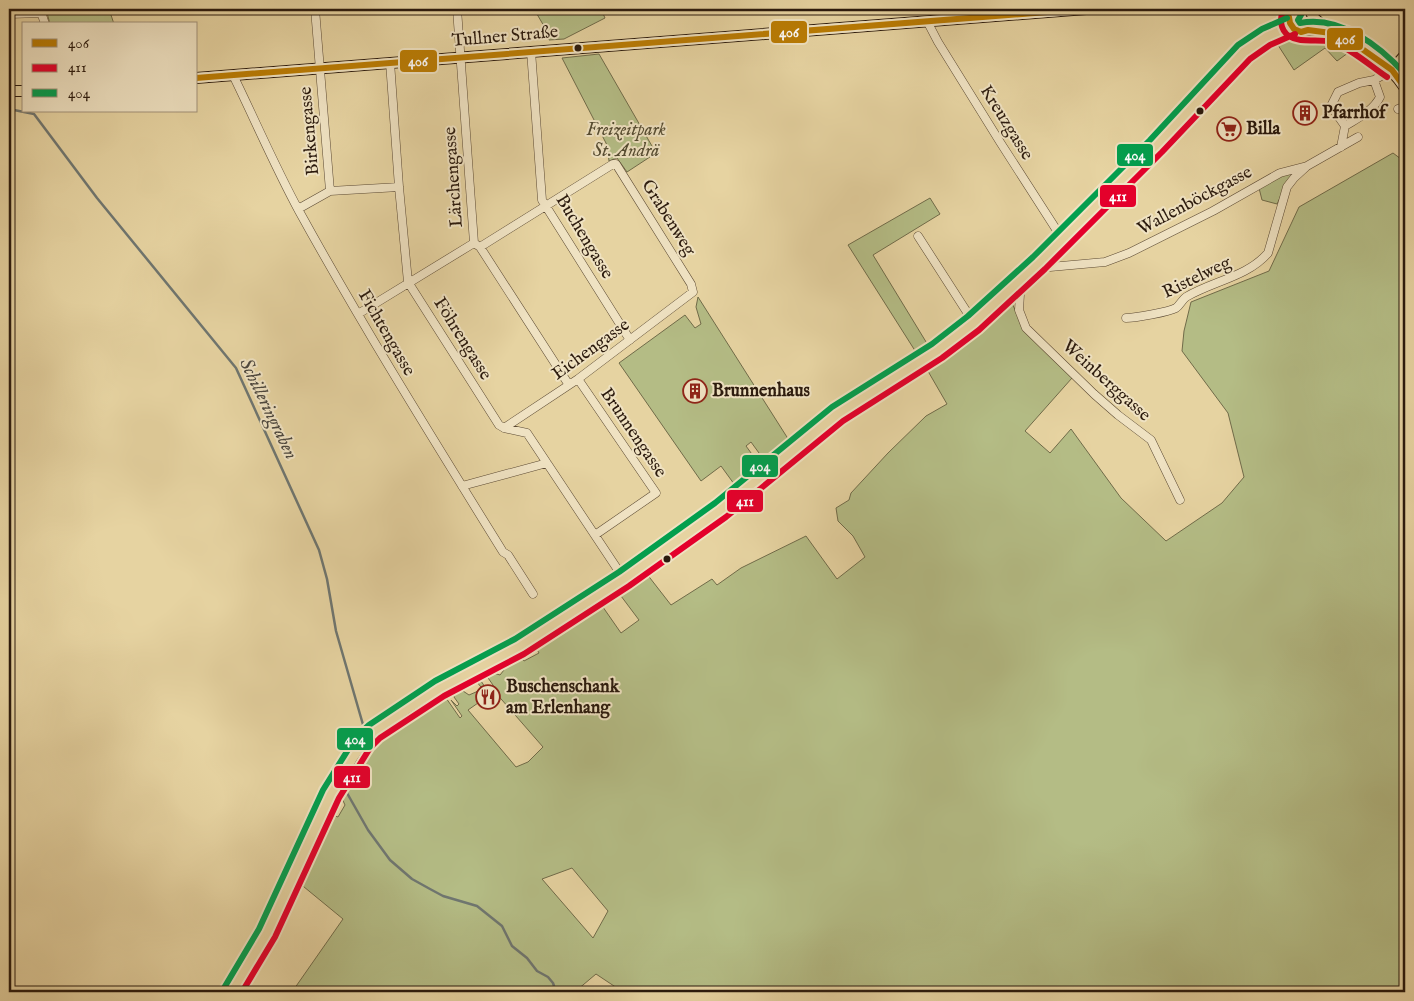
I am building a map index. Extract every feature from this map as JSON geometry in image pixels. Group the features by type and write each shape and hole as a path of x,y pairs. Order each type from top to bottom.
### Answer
{"main road":[{"name":"Tullner Straße","path":"198,78 927,21 996,12 1086,9"},
{"path":"1282,9 1292,17 1300,32 1308,30 1331,33 1366,51 1392,70 1405,88"},
{"path":"1308,30 1313,25 1311,11"},
{"path":"1311,11 1331,33"},
{"path":"232,992 267,933 342,773 363,742 375,731 408,708 440,688 533,638 624,578 720,510 838,414 937,351 974,323 1063,240 1156,146 1244,52 1292,17"},
{"path":"1392,70 1405,55"},
{"path":"9,91 22,90"}],"street":[{"name":"Birkengasse","path":"316,9 330,191"},
{"name":"Lärchengasse","path":"457,9 477,245 570,385"},
{"path":"9,14 40,11"},
{"name":"Kreuzgasse","path":"927,21 994,134 1063,240"},
{"name":"Buchengasse","path":"531,51 542,200 630,340"},
{"name":"Föhrengasse","path":"390,62 408,282 499,425 504,428"},
{"path":"1341,147 1345,126 1331,106 1338,92 1359,82 1374,80 1392,70"},
{"name":"Fichtengasse","path":"233,75 298,209 401,389 503,552 508,555 533,594"},
{"path":"1345,126 1368,112 1377,103 1380,97 1374,80"},
{"path":"1398,109 1403,107 1405,102"},
{"name":"Wallenböckgasse","path":"1039,263 1050,266 1105,262 1162,237 1280,173 1307,166 1358,137"},
{"name":"Grabenweg","path":"545,206 613,164 616,164 691,284 693,292"},
{"name":"Ristelweg","path":"1126,318 1176,308 1184,298 1236,275 1262,260 1268,253 1287,187 1307,166"},
{"path":"298,209 330,191 399,187"},
{"path":"358,314 408,282 545,206"},
{"path":"918,236 974,323"},
{"name":"Weinberggasse","path":"1018,284 1020,294 1019,310 1026,328 1094,394 1151,440 1180,500"},
{"name":"Eichengasse","path":"504,428 570,385 693,292"},
{"name":"Brunnengasse","path":"578,379 656,493 595,535"},
{"path":"504,428 528,433 624,578"},
{"path":"462,486 547,462"}],"green space":[{"path":"46,9 109,9 113,22 49,22"},
{"path":"534,9 601,9 605,18 564,39 549,40 548,33"},
{"path":"1315,34 1326,38 1332,43 1352,50 1337,61 1325,48 1294,70 1276,42 1281,36 1299,37"},
{"name":"Freizeitpark St. Andrä","path":"599,54 656,153 627,172 617,158 609,161 607,145 562,58"},
{"path":"1393,153 1405,162 1405,992 623,992 596,974 577,990 578,992 292,992 343,919 298,882 332,815 338,817 345,805 339,792 342,783 361,751 392,724 425,704 435,702 443,696 460,718 462,716 451,700 457,706 459,704 454,694 463,691 469,695 476,692 481,687 476,681 479,678 485,687 480,693 482,694 489,688 494,689 484,672 487,671 500,675 504,670 493,666 518,653 524,661 539,653 534,644 598,600 621,633 639,620 615,588 643,569 671,605 712,579 717,585 741,568 806,536 837,579 865,557 853,536 838,521 836,508 849,500 851,493 926,416 947,404 925,366 1010,299 1024,329 1072,378 1025,431 1050,453 1071,429 1121,498 1166,541 1222,503 1244,477 1228,413 1182,351 1184,331 1191,302 1269,271 1299,207","holes":["495,692 543,747 528,762 516,767 468,710 478,703 481,707 485,704 481,699 488,693 491,695","572,868 608,911 593,938 542,879"]},
{"path":"1299,170 1286,186 1277,204 1262,200 1259,188 1281,176"},
{"path":"930,198 940,214 873,255 931,350 919,357 848,245"},
{"path":"698,297 792,445 767,464 751,442 746,446 762,468 737,488 721,466 701,481 619,363 685,315 695,328 701,324 696,307"}],"waterway":[{"name":"Schilleringraben","path":"9,109 22,112"},
{"name":"Schilleringraben","path":"24,112 34,114 97,198 236,368 319,550 327,579 336,631 366,735"},
{"name":"Schilleringraben","path":"372,744 359,760 352,773 347,786 347,793 368,830 390,860 412,879 443,896 477,906 502,926 512,946 527,958 537,971 548,977 553,983 556,992"}],"transit line":[{"name":"406","path":"198,78 1086,9"},
{"name":"406","path":"1281,9 1289,17 1294,29 1301,32 1308,30 1331,33 1355,44 1392,70 1405,88"},
{"name":"411","path":"1284,9 1281,16 1281,24 1289,36 1299,40 1326,41 1339,45 1387,77"},
{"name":"404","path":"1301,15 1298,20 1300,23 1330,24 1358,35 1384,53 1405,74"},
{"name":"404","path":"224,988 259,929 323,790 356,737 369,725 435,681 515,639 619,572 715,503 832,407 932,344 968,316 1033,257 1150,140 1238,45 1262,29 1287,18"},
{"name":"411","path":"242,992 275,937 339,798 370,748 380,738 444,696 524,654 629,586 726,517 843,421 942,358 979,330 1045,269 1162,152 1250,59 1270,45 1295,34"}],"place":[{"name":"Pfarrhof","path":"1305,113"},
{"name":"Billa","path":"1229,129"},
{"name":"Brunnenhaus","path":"695,391"},
{"name":"Buschenschank am Erlenhang","path":"488,697"}]}
